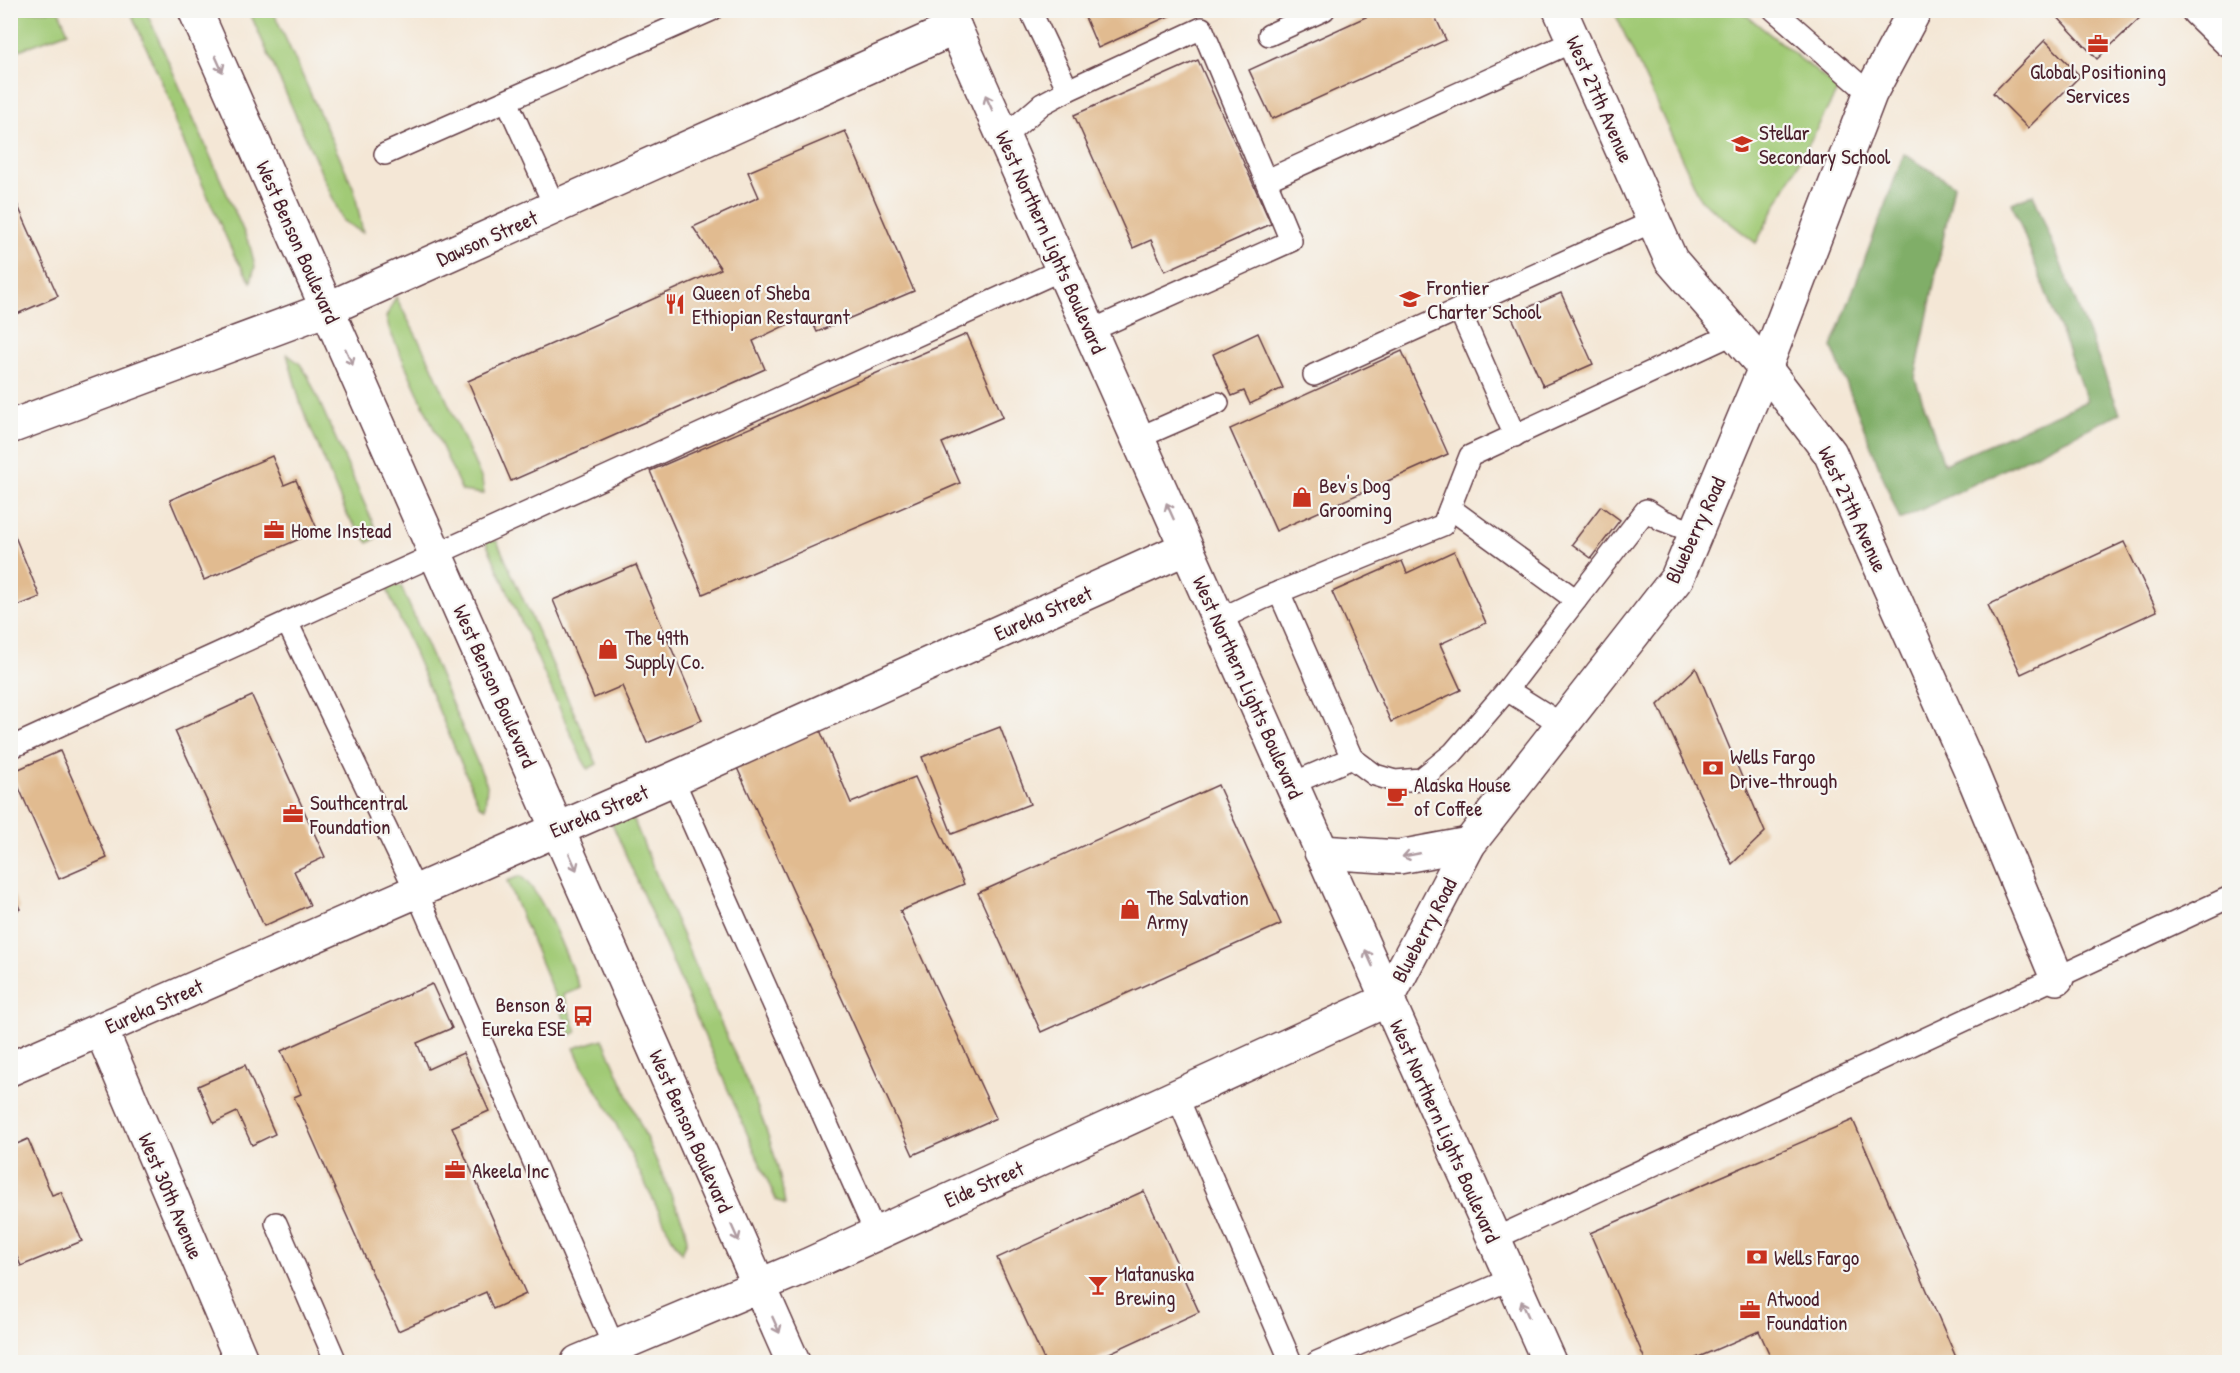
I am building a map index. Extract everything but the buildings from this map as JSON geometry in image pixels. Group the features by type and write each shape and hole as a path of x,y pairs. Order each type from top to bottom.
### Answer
{"street":[{"name":"West Benson Boulevard","path":"195,10 793,1362"},
{"name":"West 27th Avenue","path":"1560,10 1671,261 1765,368 1830,453 1972,773 2057,978"},
{"name":"Blueberry Road","path":"1387,1000 1469,844 1677,578 1765,368 1870,94 1916,10"},
{"path":"2198,10 2229,41"},
{"name":"Dawson Street","path":"10,427 327,309 555,207 951,19"},
{"name":"West Northern Lights Boulevard","path":"951,19 1549,1362"},
{"name":"Eureka Street","path":"10,1069 674,779 1186,548"},
{"path":"1321,852 1398,857 1469,844"},
{"name":"Eide Street","path":"578,1362 759,1287 1387,1000"},
{"name":"West 30th Avenue","path":"100,1030 242,1362"}],"lane":[{"path":"385,154 712,10"},
{"path":"1030,10 1068,90"},
{"path":"1269,35 1324,10"},
{"path":"1774,10 1870,94"},
{"path":"1004,137 1042,104 1202,28 1292,241 1090,331"},
{"path":"1267,180 1574,41"},
{"path":"507,101 555,207"},
{"path":"1314,375 1654,221"},
{"path":"10,748 1063,269"},
{"path":"1459,309 1515,436"},
{"path":"1218,620 1279,592 1443,525 1470,456 1735,333"},
{"path":"1138,438 1218,403"},
{"path":"1450,508 1575,600"},
{"path":"1279,592 1352,758 1375,775 1395,782 1421,779 1453,753 1507,690 1646,510 1662,520 1696,533"},
{"path":"287,622 417,892 615,1347"},
{"path":"1507,690 1563,724"},
{"path":"1291,784 1352,758"},
{"path":"674,779 876,1234"},
{"path":"1494,1239 2229,897"},
{"path":"1177,1096 1291,1362"},
{"path":"276,1223 336,1362"},
{"path":"1317,1362 1511,1279"}],"green space":[{"path":"10,11 59,11 68,32 11,53"},
{"path":"130,11 146,11 250,246 255,266 251,282 234,255 175,123 172,105"},
{"path":"249,11 273,11 354,189 363,233 343,221"},
{"name":"Stellar Secondary School","path":"1614,11 1741,11 1838,89 1756,243 1701,200"},
{"path":"1904,154 1954,185 1915,378 1944,464 2087,401 2012,203 2033,194 2120,413 1900,520 1832,347"},
{"path":"396,297 430,362 482,480 484,494 462,491 390,331 386,317"},
{"path":"287,354 300,364 308,376 377,532 375,539 368,543 347,515 301,405"},
{"path":"485,540 497,541 597,764 588,769 582,759"},
{"path":"389,585 401,586 487,785 485,808 479,805 387,589"},
{"path":"629,808 760,1114 775,1159 785,1205 776,1200 608,814"},
{"path":"520,876 538,896 562,944 580,988 563,995 577,1032 571,1035 507,881"},
{"path":"603,1039 684,1224 687,1240 682,1253 672,1238 608,1108 582,1066 574,1048"}],"place":[{"name":"Global Positioning Services","path":"2098,44"},
{"name":"Stellar Secondary School","path":"1742,144"},
{"name":"Frontier Charter School","path":"1410,299"},
{"name":"Queen of Sheba Ethiopian Restaurant","path":"675,304"},
{"name":"Bev's Dog Grooming","path":"1302,497"},
{"name":"Home Instead","path":"274,530"},
{"name":"The 49th Supply Co.","path":"608,649"},
{"name":"Wells Fargo Drive-through","path":"1713,768"},
{"name":"Alaska House of Coffee","path":"1397,796"},
{"name":"Southcentral Foundation","path":"293,814"},
{"name":"The Salvation Army","path":"1130,909"},
{"name":"Benson & Eureka ESE","path":"583,1016"},
{"name":"Akeela Inc","path":"455,1170"},
{"name":"Wells Fargo","path":"1757,1257"},
{"name":"Matanuska Brewing","path":"1098,1285"},
{"name":"Atwood Foundation","path":"1750,1310"}]}
